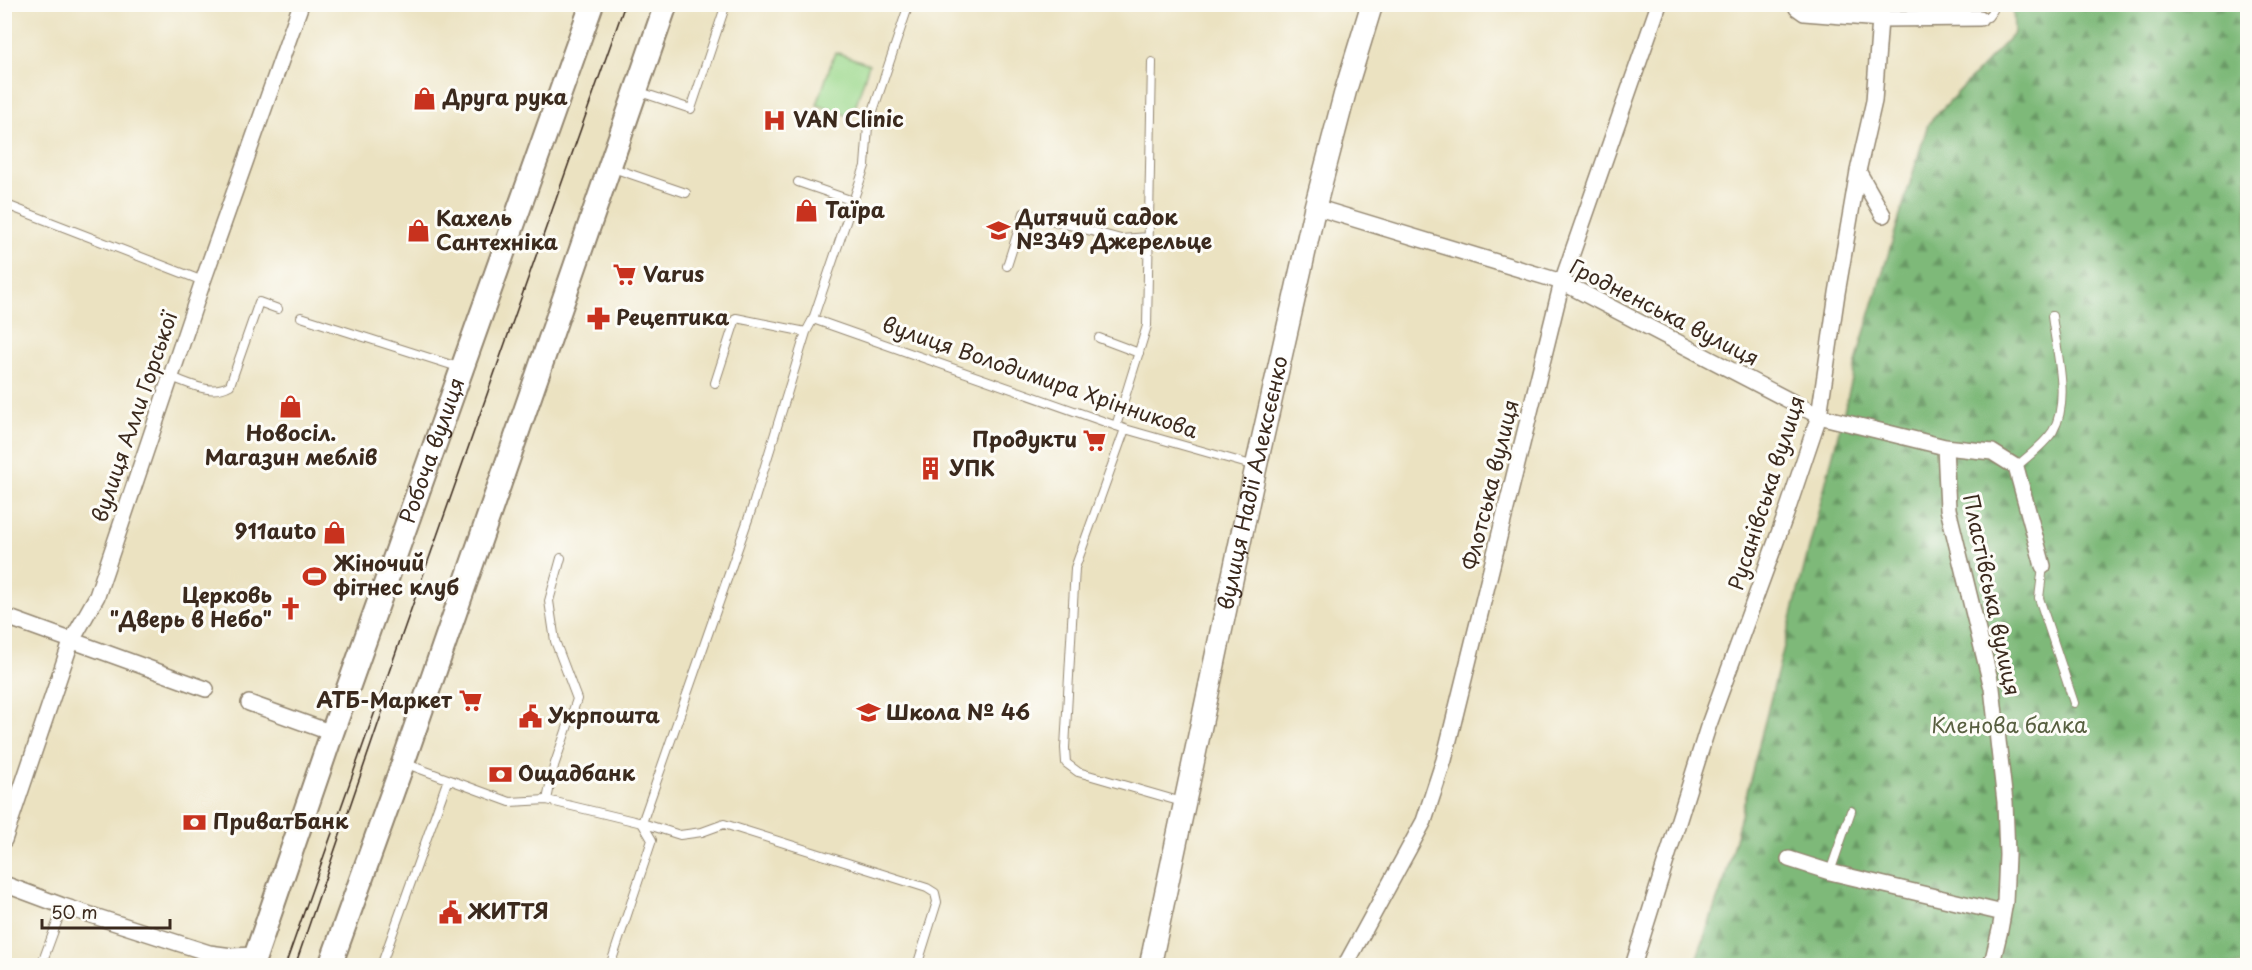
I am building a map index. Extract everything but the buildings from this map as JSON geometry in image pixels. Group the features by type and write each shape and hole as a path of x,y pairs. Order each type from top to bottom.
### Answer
{"main road":[{"name":"Робоча вулиця","path":"254,960 332,733 592,4"},
{"path":"330,966 403,763 666,4"}],"street":[{"name":"вулиця Алли Горської","path":"4,840 71,642 97,596 203,281 301,4"},
{"name":"вулиця Надії Алексєєнко","path":"1150,966 1315,207 1346,89 1372,4"},
{"name":"Флотська вулиця","path":"1345,966 1424,821 1444,760 1562,282 1659,4"},
{"path":"1797,4 1797,8 1804,14 1880,19 1980,18"},
{"name":"Русанівська вулиця","path":"1633,966 1708,727 1786,514 1819,416 1858,171 1874,101 1880,19"},
{"path":"1858,171 1883,215"},
{"name":"Гродненська вулиця","path":"1315,207 1562,282 1819,416 1945,447 1992,452 2016,467"},
{"name":"Пластівська вулиця","path":"1945,447 1948,509 1992,688 2005,802 2007,855 2003,913 1993,959 1989,966"},
{"path":"2016,467 2043,566"},
{"path":"4,616 206,689"},
{"path":"249,703 332,733"},
{"path":"1790,859 1830,872 2003,913"},
{"path":"4,884 63,906 209,953 254,960"}],"lane":[{"path":"636,91 692,109 726,4"},
{"path":"610,966 652,840 642,823 753,505 806,332 813,320 866,166 868,126 909,4"},
{"path":"1980,18 1988,17 1993,10 1993,4"},
{"path":"1116,426 1147,326 1152,62"},
{"path":"609,167 686,193"},
{"path":"798,182 853,201"},
{"path":"4,204 203,281"},
{"path":"1008,266 1024,213 1121,239 1149,237"},
{"path":"171,377 210,390 220,391 230,385 259,302 278,309"},
{"path":"2016,467 2052,432 2058,419 2063,395 2052,316"},
{"path":"301,317 462,369"},
{"path":"715,384 736,318 806,332"},
{"name":"вулиця Володимира Хрінникова","path":"813,320 1125,429 1257,467"},
{"path":"1099,338 1139,353"},
{"path":"1125,429 1076,567 1066,763 1078,772 1184,802"},
{"path":"547,800 554,766 577,699 555,641 549,601 561,558"},
{"path":"2043,566 2039,598 2074,703"},
{"path":"403,763 510,802 547,800 642,823 680,835 702,832 724,824 927,888 935,893 937,902 917,966"},
{"path":"381,966 448,779"},
{"path":"1830,872 1851,811"},
{"path":"41,966 63,906"}],"green space":[{"name":"Кленова балка","path":"2013,5 2247,5 2247,965 1694,966 1725,878 1862,340 1928,124 2014,33"},
{"path":"835,52 869,64 852,117 817,105"}],"tram line":[{"path":"285,966 625,4"},
{"path":"295,966 383,710"}],"place":[{"name":"Друга рука","path":"425,98"},
{"name":"VAN Clinic","path":"775,120"},
{"name":"Таїра","path":"807,211"},
{"name":"Дитячий садок №349 Джерельце","path":"998,230"},
{"name":"Кахель Сантехніка","path":"418,231"},
{"name":"Varus","path":"625,275"},
{"name":"Рецептика","path":"598,318"},
{"name":"Новосіл. Магазин меблів","path":"291,406"},
{"name":"Продукти","path":"1095,440"},
{"name":"УПК","path":"931,469"},
{"name":"911auto","path":"334,532"},
{"name":"Жіночий фітнес клуб","path":"315,576"},
{"name":"Церковь \"Дверь в Небо\"","path":"290,608"},
{"name":"АТБ-Маркет","path":"470,701"},
{"name":"Школа № 46","path":"868,713"},
{"name":"Укрпошта","path":"530,716"},
{"name":"Ощадбанк","path":"500,774"},
{"name":"ПриватБанк","path":"195,822"},
{"name":"ЖИТТЯ","path":"450,912"}]}
